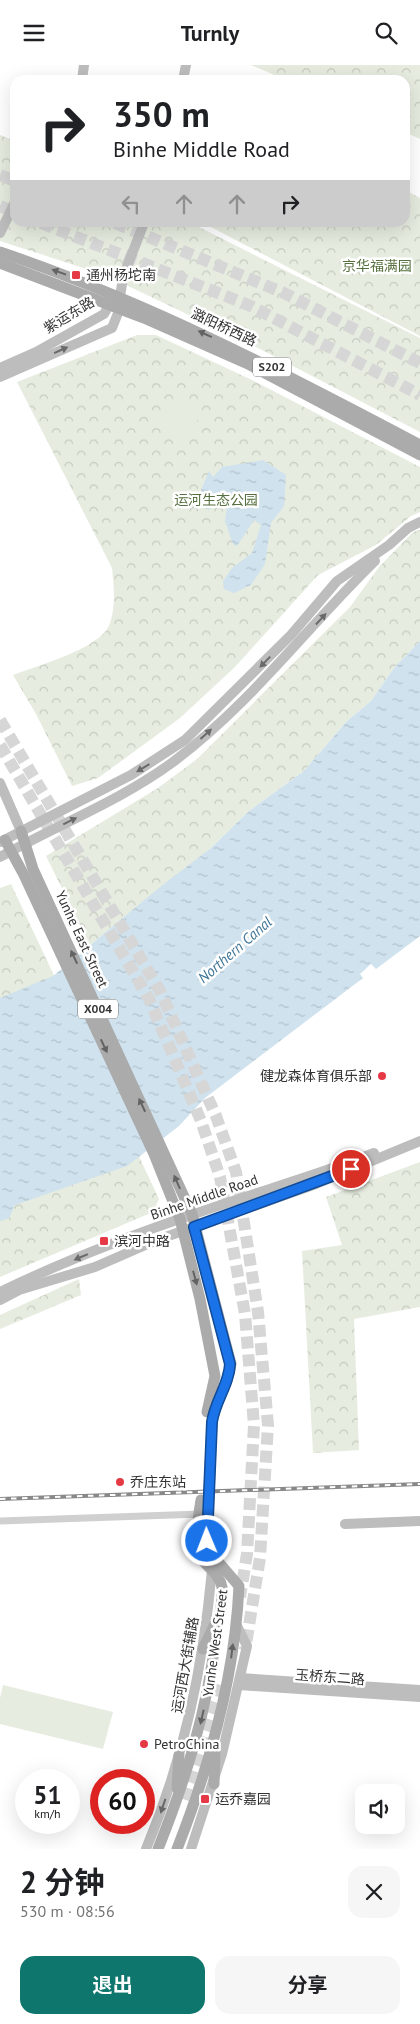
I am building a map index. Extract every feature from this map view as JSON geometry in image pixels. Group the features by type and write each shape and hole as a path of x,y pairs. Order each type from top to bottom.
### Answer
{"main road":[{"path":"0,233 10,213"},
{"path":"116,303 123,277 142,227"},
{"path":"0,252 74,277 116,303"},
{"path":"0,263 116,303"},
{"name":"紫运东路","path":"0,368 36,352 104,314 116,303"},
{"name":"紫运东路","path":"0,377 112,328 116,303"},
{"name":"潞阳桥西路","path":"116,303 157,312 251,356 420,445"},
{"name":"潞阳桥西路","path":"116,303 248,364 420,455"},
{"path":"0,857 90,812 148,779 196,743 222,721 389,545 408,528 420,522"},
{"path":"2,838 21,831 131,775 185,739 291,635 337,581 389,545"},
{"name":"Yunhe East Street","path":"0,783 3,802 21,831 26,843 29,872"},
{"name":"Yunhe East Street","path":"2,838 29,872 158,1152 192,1215"},
{"name":"Binhe Middle Road","path":"0,1291 92,1252 180,1219 307,1178 420,1135"},
{"name":"Binhe Middle Road","path":"0,1300 19,1291 95,1267 182,1231 316,1184 420,1141"},
{"name":"Yunhe East Street","path":"158,1152 180,1219 182,1231"},
{"name":"Yunhe West Street","path":"158,1849 176,1805 196,1746 214,1655 222,1586 212,1570 199,1555 197,1546 203,1514 213,1415 230,1376 230,1364 192,1215"},
{"name":"Yunhe West Street","path":"177,1849 197,1797 217,1728 229,1671 239,1586 209,1551 203,1514 208,1405 215,1376 200,1299 182,1231"},
{"path":"345,1524 420,1521"},
{"name":"运河西大街辅路","path":"146,1849 179,1755 196,1693 212,1570"},
{"path":"203,1649 219,1616"},
{"path":"191,1849 214,1785 240,1682 247,1646 236,1624"},
{"name":"玉桥东二路","path":"240,1682 420,1689"},
{"name":"玉桥东二路","path":"240,1682 420,1697"},
{"path":"214,1785 217,1728"},
{"path":"176,1805 179,1755"}],"street":[{"path":"0,1521 203,1514"}],"green space":[{"path":"251,65 420,65 420,139 410,134 410,75 274,75"},
{"path":"0,135 10,139 10,227 199,227 420,338 420,432 260,349 105,275 0,241"},
{"name":"京华福满园","path":"410,193 420,198 420,336 211,227 410,227"},
{"name":"运河生态公园","path":"137,335 156,335 254,381 420,467 420,512 411,516 376,545 318,575 235,667 180,718 98,778 72,786 36,714 13,675 66,656 93,642 103,634 109,626 114,605 112,568 17,382"},
{"path":"177,397 201,416 179,443 155,424"},
{"path":"420,530 420,641 394,668 371,701 346,722 304,771 249,811 211,848 90,945 46,856 158,788 197,759 350,607 379,567 413,532"},
{"path":"11,884 159,1199 153,1212 0,1277 0,888"},
{"path":"420,1162 420,1307 354,1319 359,1450 313,1453 302,1251 342,1245 326,1197"},
{"path":"79,1279 81,1295 0,1329 0,1315"},
{"path":"3,1685 113,1712 103,1749 0,1724 0,1698"}],"water":[{"path":"263,460 286,475 284,506 271,523 265,564 251,585 234,593 224,589 223,581 232,568 252,553 261,525 254,520 237,546 233,544 225,521 227,507 225,501 217,502 209,510 201,506 197,500 209,471 213,477 222,467"},
{"name":"Northern Canal","path":"420,641 420,936 376,969 371,964 360,974 363,978 205,1098 179,1126 127,1166 15,1205 9,1218 0,1221 0,998 53,976 160,887 211,848 249,811 304,771 346,722 371,701 394,668"}],"tunnel":[{"path":"0,175 10,179"},
{"path":"0,206 10,210"},
{"path":"51,227 251,306 420,395"},
{"path":"125,227 284,293 420,363"},
{"path":"0,720 160,991 216,1116 236,1172 258,1312 268,1425 260,1558 245,1650"},
{"path":"0,745 149,999 201,1121 220,1177 245,1314 254,1425 247,1554 240,1597"},
{"path":"183,1799 223,1683"}],"railway":[{"path":"0,1499 420,1484"}],"place":[{"name":"通州杨坨南","path":"76,275"},
{"name":"健龙森体育俱乐部","path":"382,1076"},
{"name":"滨河中路","path":"104,1241"},
{"name":"乔庄东站","path":"120,1482"},
{"name":"PetroChina","path":"144,1744"},
{"name":"运乔嘉园","path":"205,1799"}],"route":[{"path":"207,1541 212,1422 214,1408 230,1376 230,1364 227,1346 194,1227 316,1184 351,1169"}]}
